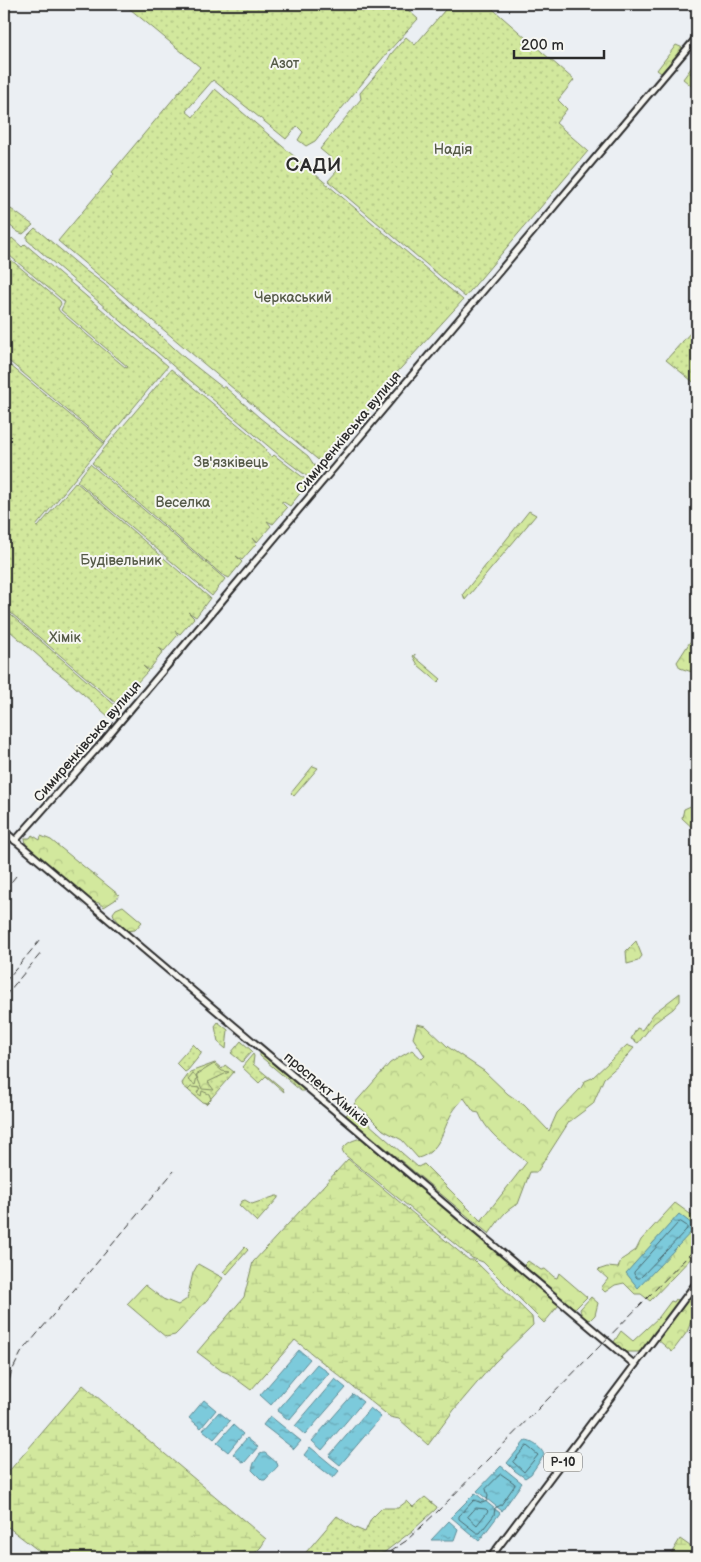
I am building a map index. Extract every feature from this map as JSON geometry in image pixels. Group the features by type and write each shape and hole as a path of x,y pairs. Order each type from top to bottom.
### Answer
{"main road":[{"name":"Симиренківська вулиця","path":"15,841 103,741 697,37"},
{"name":"проспект Хіміків","path":"4,831 635,1366"},
{"name":"Р-10","path":"490,1558 697,1282"}],"green space":[{"name":"Черкаський","path":"124,4 401,4 418,19 387,53 315,141 306,146 298,140 303,132 297,126 286,139 213,80 186,111 193,117 215,89 463,300 391,379 359,423 323,464 58,241 114,174 112,172 200,67"},
{"name":"Надія","path":"450,4 487,4 574,80 558,100 567,109 556,123 588,151 465,297 328,181 337,171 329,163 332,159 320,149 361,99 360,93 406,37 415,45"},
{"path":"676,45 683,48 661,73 657,70"},
{"path":"697,60 697,67 695,68 697,76 693,69 690,73 697,80 693,87 683,79"},
{"path":"11,209 33,225 23,234 4,221 4,217"},
{"path":"35,228 104,284 185,358 222,387 225,387 308,456 319,472 312,480 280,456 179,371 27,240 27,236"},
{"path":"12,238 22,247 25,244 168,366 105,442 4,357 4,254 60,301 61,304 58,309 60,312 126,368 128,367 61,310 65,302 4,251 4,248"},
{"path":"691,332 697,337 697,385 666,360"},
{"name":"Будівельник","path":"11,366 104,443 36,526 38,527 76,482 210,598 196,617 188,612 194,618 180,634 175,631 178,635 164,651 159,648 163,652 149,670 143,666 148,671 133,687 128,685 132,689 118,705 4,607 4,568 7,564 4,564 4,374"},
{"path":"171,369 253,437 272,457 274,455 309,482 290,506 282,501 287,508 273,524 267,521 271,526 257,542 252,538 256,544 242,560 236,556 242,562 229,578 221,574 92,463"},
{"path":"90,464 225,579 212,596 77,481"},
{"path":"529,511 536,515 465,600 463,594"},
{"name":"Хімік","path":"4,609 117,707 109,717 10,631 8,632 4,628"},
{"path":"697,631 697,670 692,672 680,668 677,662"},
{"path":"415,654 415,657 441,679 438,682 418,665 413,656"},
{"path":"313,766 318,768 294,796 291,793"},
{"path":"693,805 697,808 697,832 682,818 684,809"},
{"path":"32,835 40,840 41,836 51,840 119,895 104,907 99,903 93,902 26,845 25,838 30,838"},
{"path":"123,906 142,922 135,930 126,931 114,916 113,913 116,909"},
{"path":"636,941 642,956 638,961 627,964 626,951"},
{"path":"680,993 680,1001 673,1009 654,1023 638,1043 631,1039 637,1028 642,1030 654,1013"},
{"path":"218,1022 228,1030 226,1049 218,1042 215,1026"},
{"path":"417,1024 426,1026 448,1047 484,1071 508,1094 524,1105 549,1131 557,1113 581,1088 585,1081 592,1078 627,1045 634,1048 604,1078 593,1104 569,1122 537,1172 530,1172 518,1204 505,1213 489,1234 346,1115 352,1109 418,1167 424,1164 481,1221 527,1162 487,1128 479,1113 474,1112 464,1098 452,1113 436,1146 418,1158 402,1140 383,1130 362,1109 354,1104 390,1063 412,1050 422,1059 425,1056 413,1038"},
{"path":"241,1041 252,1051 242,1062 231,1053"},
{"path":"193,1044 201,1054 185,1072 176,1063"},
{"path":"260,1053 303,1088 304,1091 301,1091 260,1056"},
{"path":"253,1054 253,1064 283,1089 284,1092 266,1076 259,1083 242,1067"},
{"path":"215,1063 222,1069 225,1065 234,1072 206,1104 183,1086 182,1083 190,1072"},
{"path":"214,1064 222,1071 229,1072 208,1082 214,1090 202,1089 196,1075"},
{"path":"193,1074 197,1077 195,1085 188,1080"},
{"path":"191,1087 200,1088 197,1093 201,1096 202,1091 209,1094 211,1099 207,1103 202,1102 188,1090"},
{"path":"362,1138 559,1305 544,1323 483,1262 472,1258 345,1155 342,1150 346,1145"},
{"path":"348,1159 469,1260 474,1260 532,1317 533,1325 494,1363 454,1410 428,1445 399,1419 390,1417 295,1340 251,1390 197,1352 244,1297 253,1262"},
{"path":"276,1196 278,1198 257,1222 239,1205 245,1200 252,1204"},
{"path":"675,1203 697,1219 697,1252 650,1301 641,1294 635,1294 624,1283 615,1285 605,1292 601,1288 608,1279 598,1270 607,1267 618,1268 621,1260 636,1250 641,1240"},
{"path":"245,1247 248,1250 227,1274 224,1273 223,1272"},
{"path":"528,1261 541,1270 545,1269 554,1277 557,1278 559,1273 587,1297 576,1308 573,1307 524,1265"},
{"path":"198,1264 223,1278 207,1300 175,1335 166,1337 127,1304 145,1285 163,1299 178,1305 187,1299 193,1273"},
{"path":"697,1285 697,1315 692,1319 687,1332 672,1352 657,1339"},
{"path":"591,1297 598,1303 595,1315 590,1320 583,1317 580,1309"},
{"path":"676,1299 680,1301 645,1348 638,1352 624,1352 614,1342 621,1331 633,1341 659,1317 671,1301 674,1302"},
{"path":"83,1385 266,1539 261,1547 250,1558 48,1558 4,1524 4,1477"},
{"path":"425,1497 437,1507 436,1509 412,1531 377,1558 301,1558 337,1516 353,1527 365,1532 371,1519 382,1508 398,1508 407,1501 413,1507"},
{"path":"680,1539 697,1551 697,1558 680,1558 671,1554"}],"water":[{"path":"679,1214 696,1227 638,1288 626,1273"},
{"path":"299,1350 310,1359 271,1405 260,1395"},
{"path":"317,1364 329,1373 289,1420 277,1411"},
{"path":"335,1379 346,1388 305,1435 295,1426"},
{"path":"353,1394 363,1402 322,1450 312,1441"},
{"path":"204,1400 216,1410 201,1428 189,1418"},
{"path":"370,1408 381,1417 340,1465 329,1456"},
{"path":"219,1412 230,1421 214,1439 203,1430"},
{"path":"270,1416 301,1441 294,1449 263,1425"},
{"path":"233,1425 243,1434 228,1452 217,1443"},
{"path":"247,1438 258,1447 244,1463 233,1454"},
{"path":"525,1441 536,1445 544,1455 531,1474 525,1478 507,1463"},
{"path":"310,1447 339,1471 333,1478 304,1455"},
{"path":"263,1453 277,1463 278,1466 265,1480 262,1480 252,1470 254,1463 260,1454"},
{"path":"501,1466 522,1483 502,1511 477,1491"},
{"path":"475,1493 500,1513 479,1541 451,1517"},
{"path":"449,1521 458,1529 454,1540 431,1540"}],"railway":[{"path":"4,891 16,876"},
{"path":"4,983 41,939"},
{"path":"4,997 42,952"},
{"path":"4,1132 10,1125"},
{"path":"4,1403 11,1373 21,1353 174,1171"},
{"path":"380,1558 406,1541 438,1511 697,1247"}],"district":[{"name":"САДИ","path":"314,164"}],"park label":[{"name":"Азот","path":"285,63"},
{"name":"Зв'язківець","path":"231,462"},
{"name":"Веселка","path":"183,502"}]}
